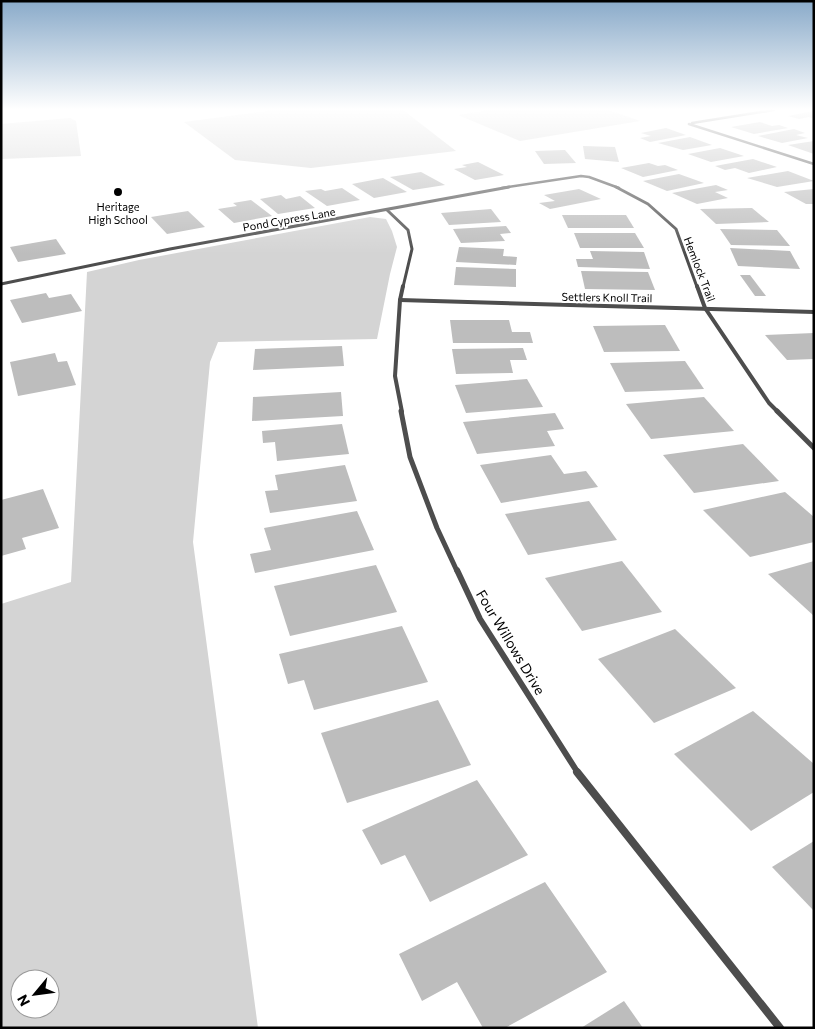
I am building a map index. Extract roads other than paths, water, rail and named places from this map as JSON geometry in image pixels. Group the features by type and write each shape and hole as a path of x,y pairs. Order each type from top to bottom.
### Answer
{"street":[{"path":"795,158 814,164"},
{"name":"Pond Cypress Lane","path":"1,284 170,250 559,178 581,176"},
{"name":"Hemlock Trail","path":"581,176 598,180 646,202 668,219 676,230 705,308 769,403 814,448"},
{"name":"Four Willows Drive","path":"387,210 408,230 412,249 400,300 395,376 410,457 437,528 480,619 577,772 780,1028"},
{"name":"Settlers Knoll Trail","path":"400,300 814,312"}],"place":[{"name":"Heritage High School","path":"118,192"}]}
